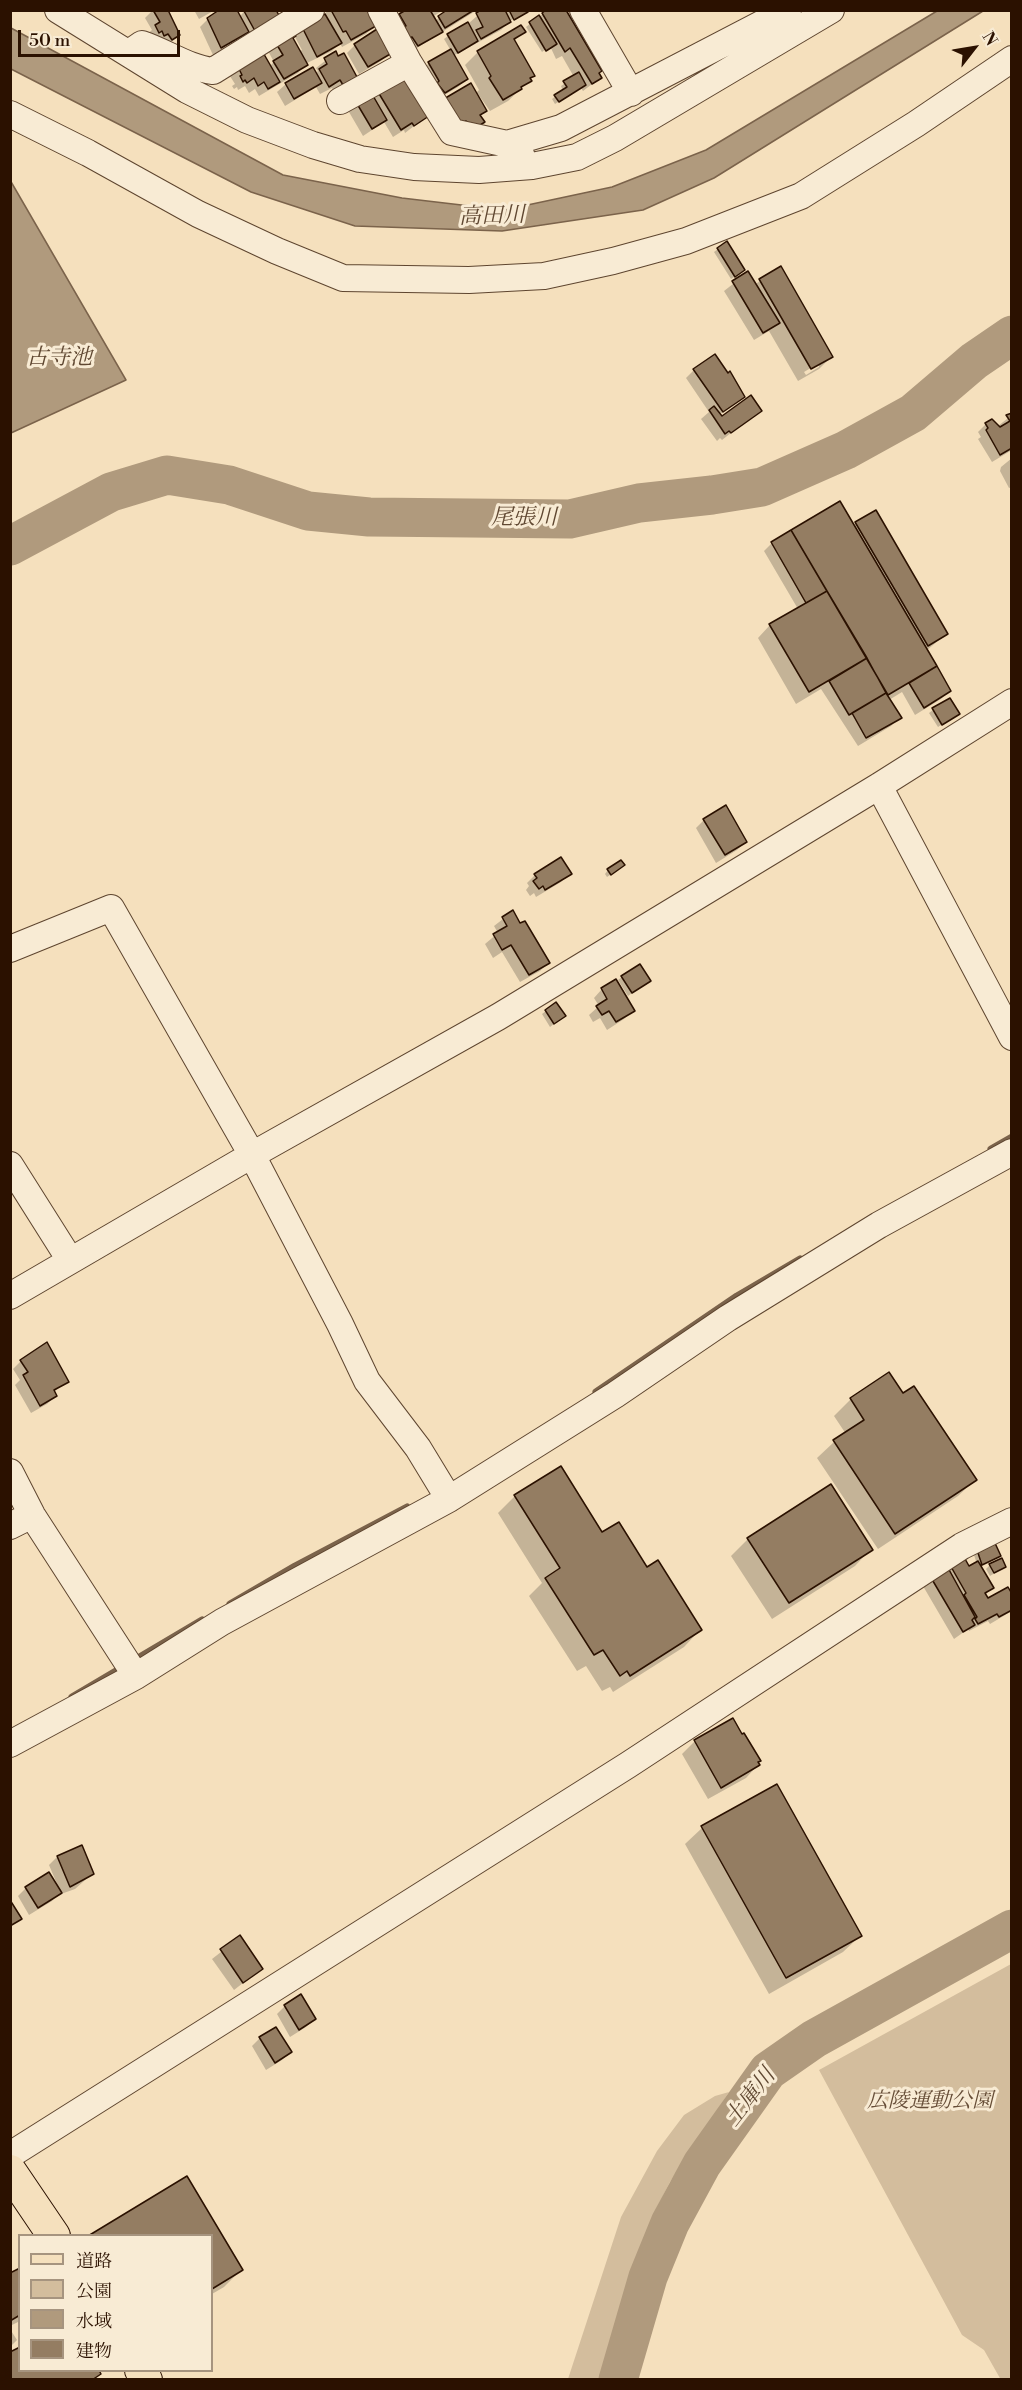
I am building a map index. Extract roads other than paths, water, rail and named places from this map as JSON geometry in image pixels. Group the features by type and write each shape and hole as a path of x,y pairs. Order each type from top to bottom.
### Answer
{"main road":[{"path":"10,2171 53,2234"}],"street":[{"path":"58,10 187,90 247,120 313,145 360,159 414,167 479,170 532,166 577,156 615,138 831,10"},
{"path":"129,53 142,44 160,50 198,69 213,71 311,10"},
{"path":"381,10 409,63 452,132 507,144 520,154 558,145 577,156"},
{"path":"583,10 631,93"},
{"path":"507,144 561,128 788,10"},
{"path":"10,114 88,153 198,214 277,251 343,278 469,280 544,276 613,261 686,241 801,196 916,124 1011,59"},
{"path":"340,101 409,63"},
{"path":"10,1296 252,1155 498,1017 879,786 1011,702"},
{"path":"879,786 1011,1037"},
{"path":"10,949 111,908 252,1155 335,1314 366,1381 418,1448 443,1489"},
{"path":"10,1744 130,1666 222,1622 443,1489 615,1395 728,1318 879,1225 1011,1152"},
{"path":"10,1165 70,1260"},
{"path":"10,1472 21,1521 130,1666"},
{"path":"10,2155 618,1772 962,1546 1011,1521"}],"water":[{"name":"高田川","path":"937,11 983,11 714,178 643,210 502,231 355,226 251,192 11,69 11,28 283,175 402,198 504,210 612,187 706,150"},
{"name":"古寺池","path":"10,180 126,380 11,433 10,433"}],"waterway":[{"name":"尾張川","path":"10,546 111,492 167,475 229,485 308,511 369,517 570,519 639,503 762,487 846,450 913,413 974,361 1012,335"},
{"path":"991,1149 1012,1137"},
{"path":"596,1392 737,1296 800,1259"},
{"path":"230,1604 295,1566 407,1507"},
{"path":"72,1697 202,1620"},
{"name":"土庫川","path":"618,2380 648,2277 670,2223 702,2164 768,2071 814,2039 1012,1929"}],"park label":[{"name":"広陵運動公園","path":"930,2102"}]}
